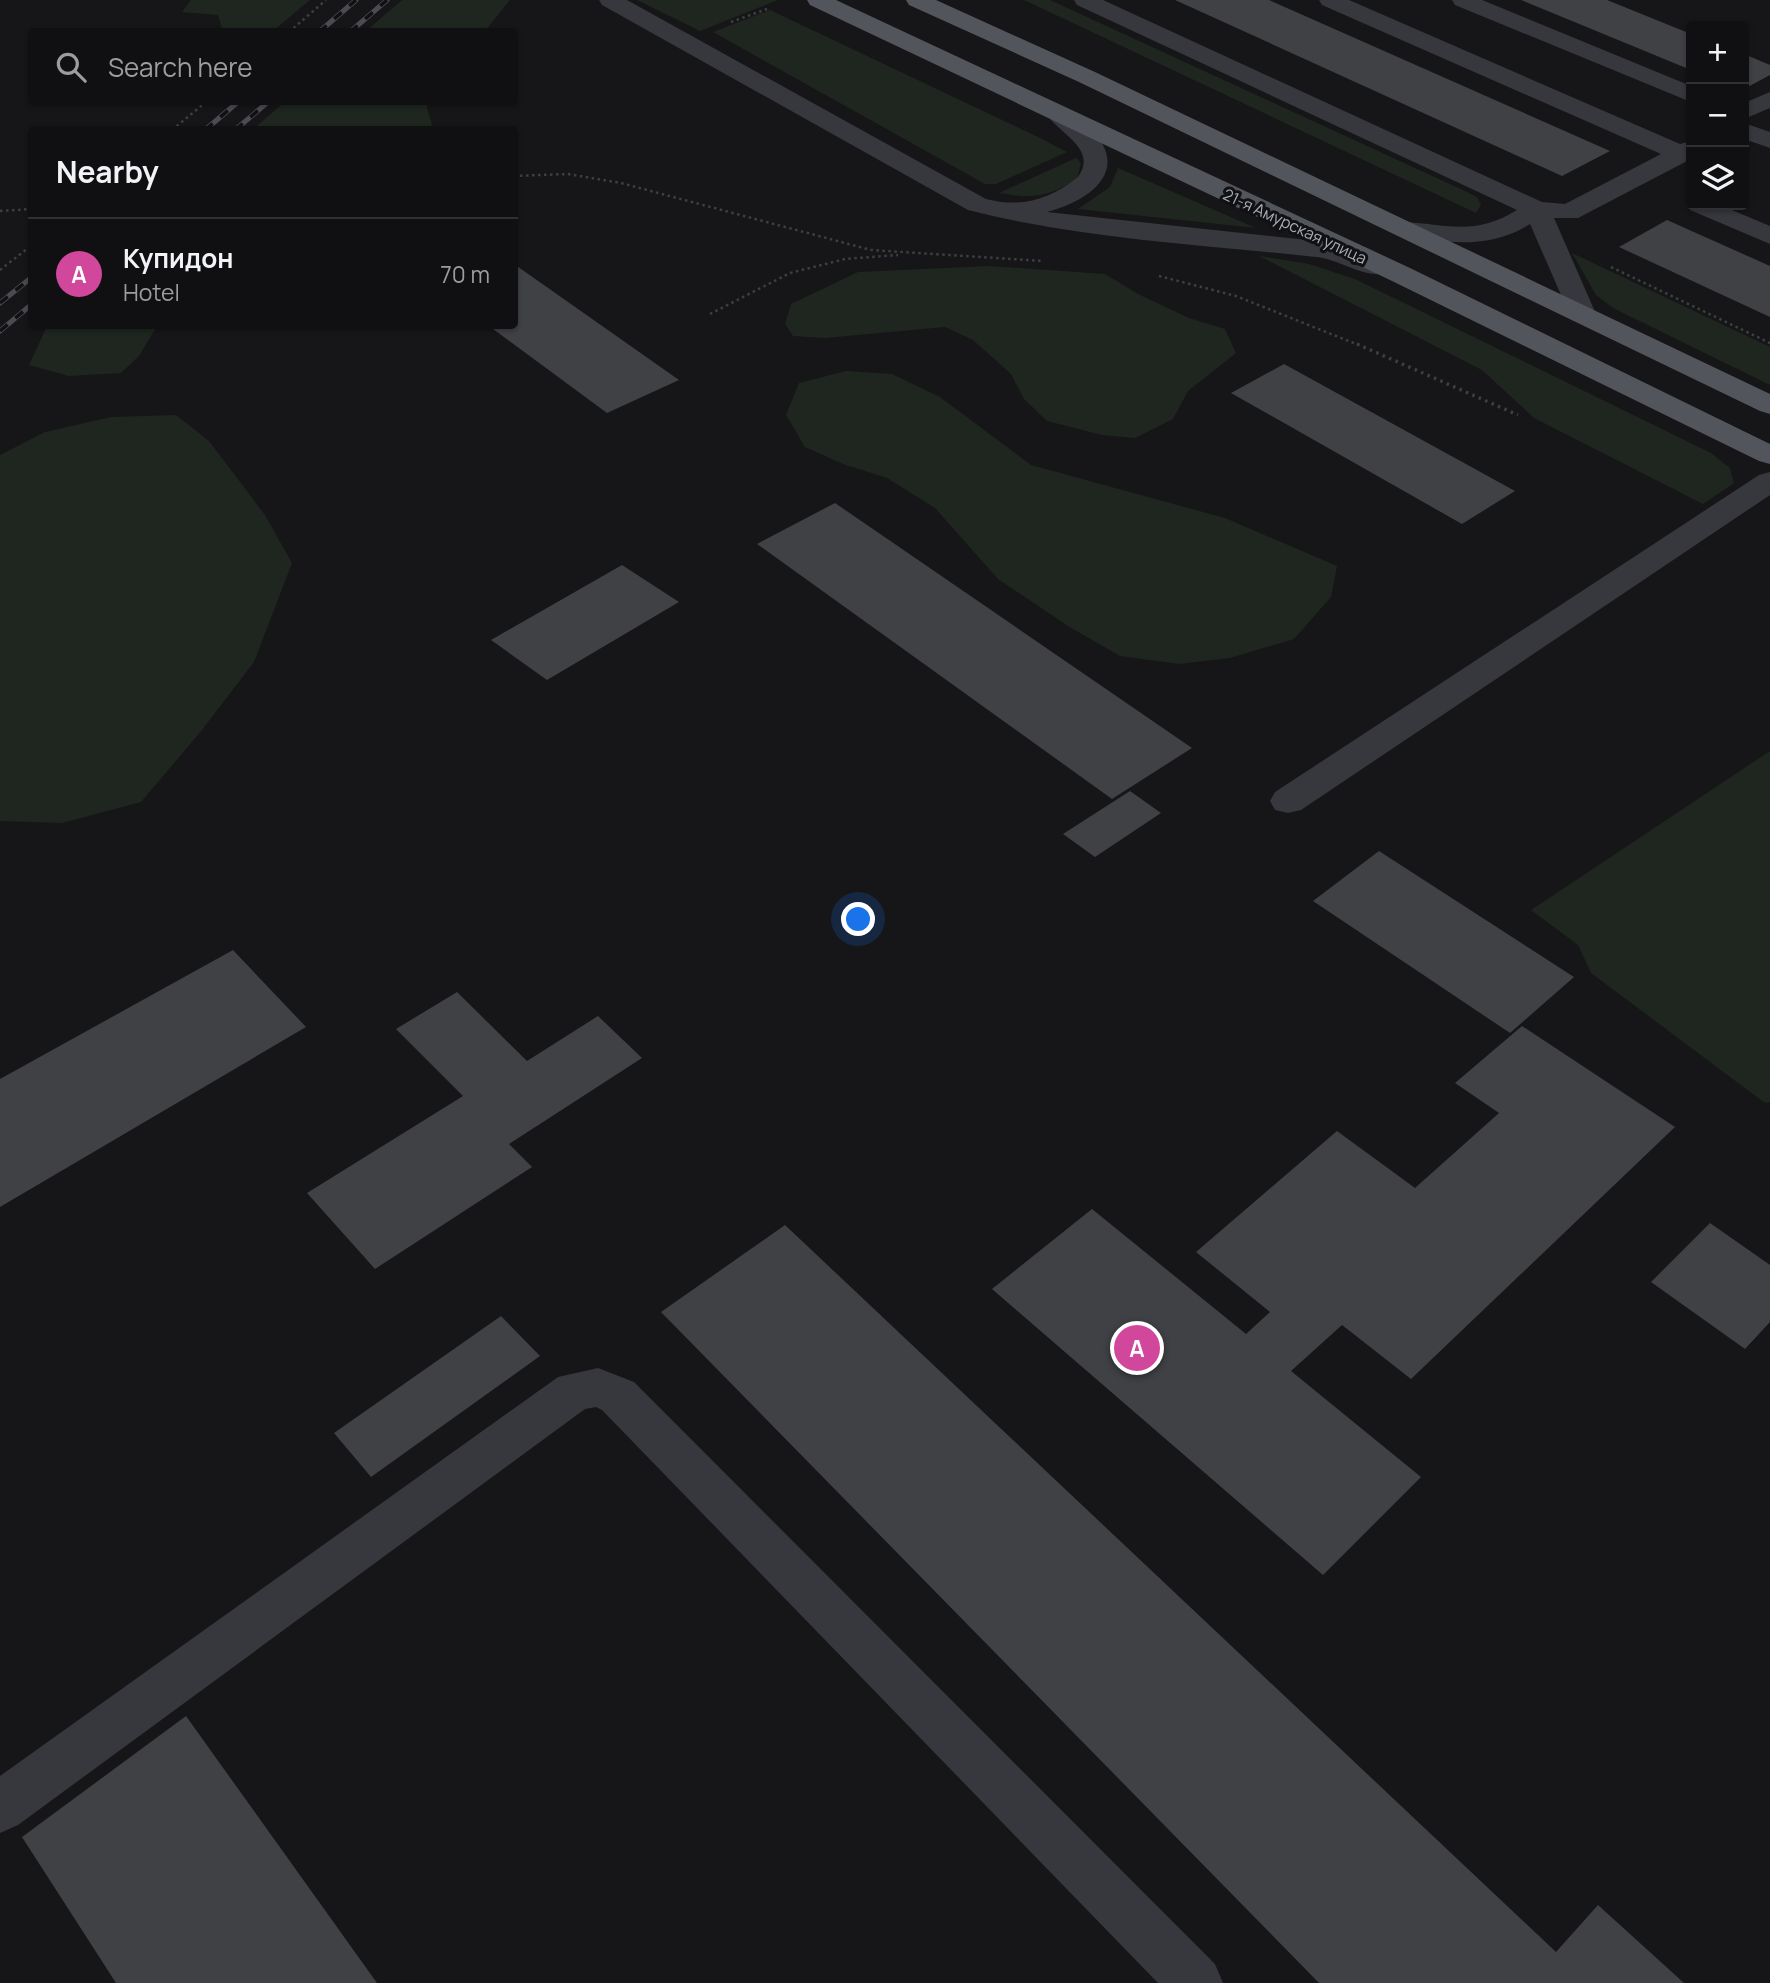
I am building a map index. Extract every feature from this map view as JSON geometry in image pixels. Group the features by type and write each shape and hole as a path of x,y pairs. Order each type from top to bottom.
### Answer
{"main road":[{"path":"917,0 1087,77 1770,405"},
{"name":"21-я Амурская улица","path":"822,2 1400,274 1770,455"}],"street":[{"path":"610,0 977,205 1030,218 1326,250 1400,274"},
{"path":"1084,0 1537,209 1569,212 1686,152"},
{"path":"1331,0 1686,151"},
{"path":"1463,0 1686,93"},
{"path":"1749,110 1770,99"},
{"path":"977,205 1021,210 1043,207 1068,198 1086,185 1096,166 1092,146 1059,115"},
{"path":"1749,132 1770,141"},
{"path":"1405,229 1459,234 1490,233 1502,230 1537,209"},
{"path":"1537,209 1583,314"},
{"path":"1711,210 1770,236"},
{"path":"1288,801 1770,481"},
{"path":"0,1807 574,1391 598,1387 618,1396 1196,1983"}],"path":[{"path":"294,28 326,0"},
{"path":"177,126 202,105"},
{"path":"518,176 568,174 621,183 871,250 1053,262"},
{"path":"0,211 28,209"},
{"path":"0,270 28,249"},
{"path":"710,314 790,273 845,259 913,254"},
{"path":"1609,266 1770,343"},
{"path":"1157,275 1236,296 1324,330 1518,415"}],"shaded area":[{"path":"191,0 310,0 277,28 222,28 218,15 182,12"},
{"path":"402,0 510,0 487,28 369,28"},
{"path":"637,0 778,0 700,31"},
{"path":"1024,0 1050,0 1465,191 1477,197 1481,205 1476,213"},
{"path":"770,10 1067,152 996,184 985,184 713,32"},
{"path":"281,105 427,105 432,123 432,126 257,126"},
{"path":"1076,158 1081,163 1077,179 1058,190 1031,196 999,193"},
{"path":"1118,168 1256,228 1078,209 1110,187"},
{"path":"1572,253 1770,347 1770,385 1613,308 1596,295"},
{"path":"1259,256 1309,264 1357,280 1711,453 1730,468 1734,483 1703,504 1534,418 1482,370"},
{"path":"989,266 1105,274 1138,294 1189,318 1225,329 1236,353 1188,391 1173,419 1135,438 1102,435 1047,421 1024,399 1011,374 973,340 945,327 825,338 793,336 785,324 791,304 858,272"},
{"path":"46,329 155,329 139,356 121,373 69,376 29,365"},
{"path":"846,371 892,374 940,397 1031,465 1225,518 1337,566 1331,597 1294,639 1230,658 1179,664 1120,656 1068,626 998,579 935,508 887,478 843,464 805,447 786,415 799,383"},
{"path":"176,415 209,441 265,515 292,563 254,662 202,730 141,802 62,823 0,821 0,455 45,432 111,417"},
{"path":"1770,751 1770,1102 1765,1103 1591,973 1578,945 1531,910"}],"building":[{"path":"1175,0 1269,0 1610,151 1562,176"},
{"path":"1521,0 1607,0 1686,32 1686,68"},
{"path":"1749,56 1770,65 1770,75 1749,86"},
{"path":"1667,220 1770,266 1770,317 1619,247"},
{"path":"518,267 679,380 607,413 493,329 518,329"},
{"path":"1284,364 1515,491 1462,524 1231,393"},
{"path":"835,503 1192,748 1112,799 757,544"},
{"path":"622,565 679,602 547,680 491,640"},
{"path":"1130,791 1161,813 1095,857 1063,834"},
{"path":"1379,851 1574,977 1510,1033 1313,901"},
{"path":"233,950 306,1027 0,1207 0,1079"},
{"path":"457,992 527,1061 598,1016 642,1058 509,1144 532,1167 375,1269 307,1193 463,1096 396,1029"},
{"path":"1522,1026 1675,1127 1411,1379 1342,1325 1291,1371 1421,1477 1323,1575 992,1289 1092,1209 1246,1334 1270,1312 1196,1252 1337,1131 1415,1188 1499,1113 1455,1083"},
{"path":"1710,1223 1770,1265 1770,1322 1745,1349 1651,1282"},
{"path":"785,1225 1556,1952 1598,1905 1684,1983 1319,1983 661,1312"},
{"path":"501,1316 540,1356 371,1477 334,1433"},
{"path":"186,1716 377,1983 116,1983 22,1837"}],"railway":[{"path":"324,28 356,0"},
{"path":"355,28 387,0"},
{"path":"210,126 234,105"},
{"path":"240,126 264,105"},
{"path":"0,303 28,280"},
{"path":"0,331 28,307"}],"place":[{"name":"Купидон","path":"1137,1348"}]}
